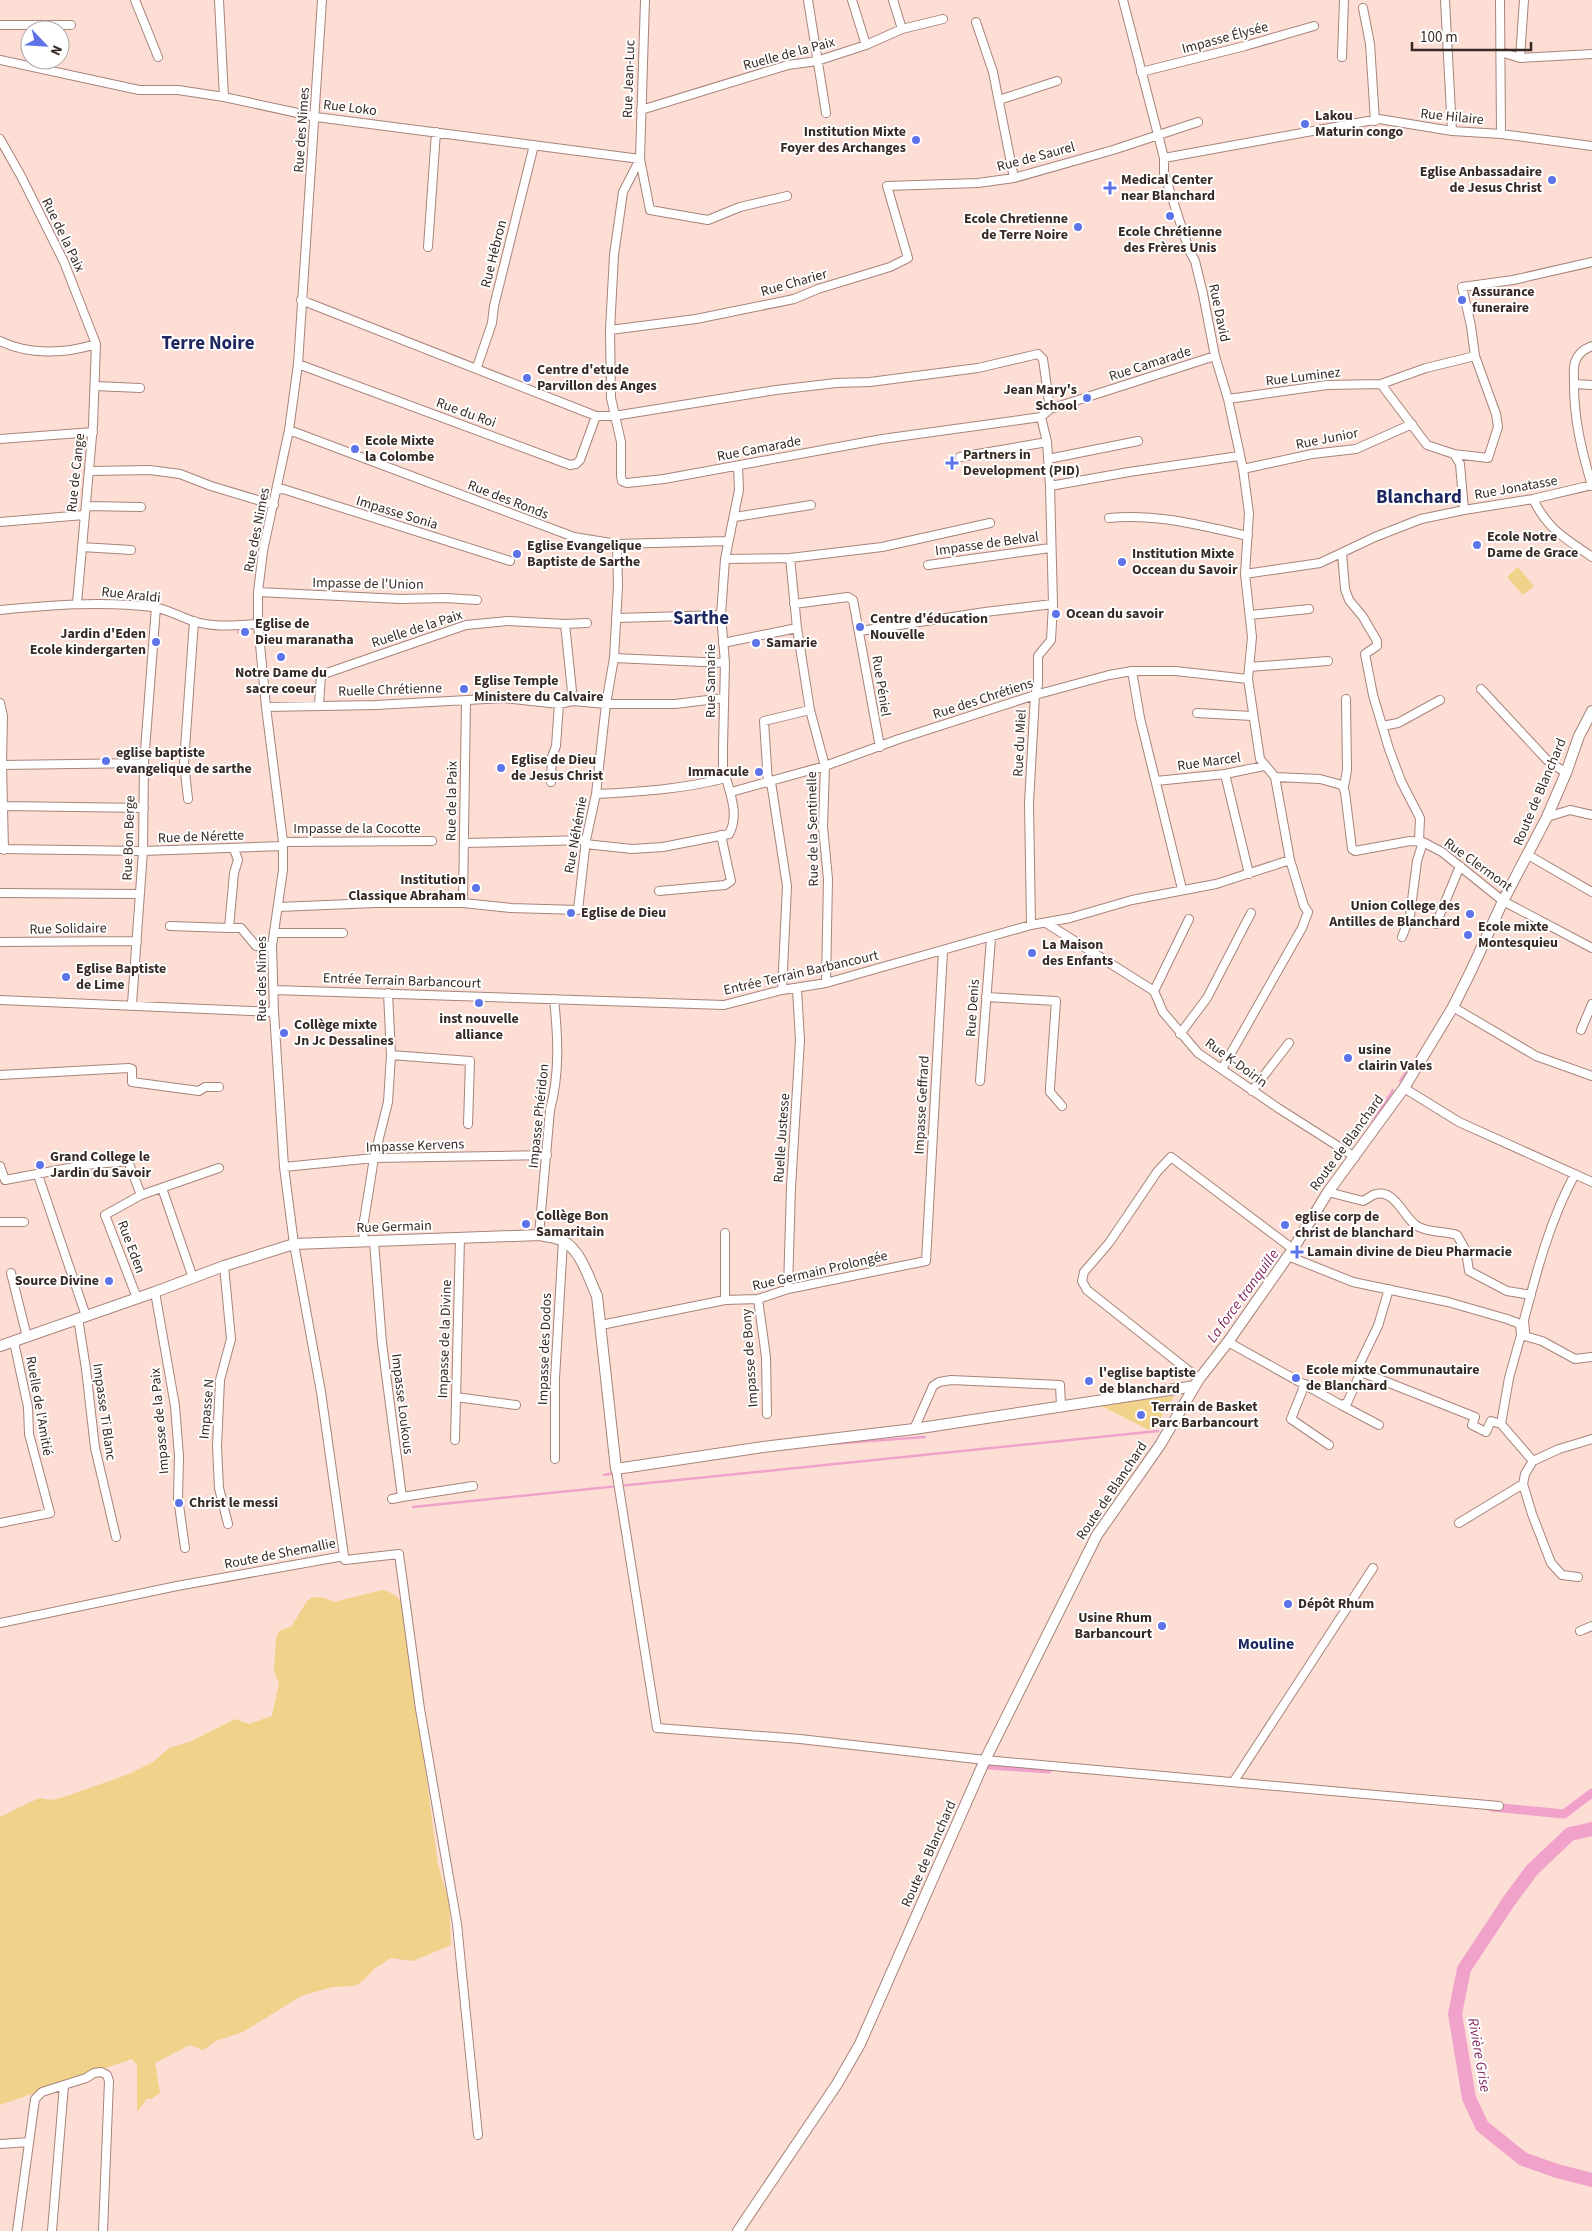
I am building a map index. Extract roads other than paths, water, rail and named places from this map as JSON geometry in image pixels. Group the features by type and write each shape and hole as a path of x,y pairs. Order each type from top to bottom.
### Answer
{"street":[{"path":"135,0 158,57"},
{"path":"220,0 224,97"},
{"name":"Rue des Nimes","path":"294,1244 284,1167 274,1012 272,946 283,870 283,844 266,707 258,624 258,592 263,551 289,430 298,364 301,300 316,117 322,0"},
{"name":"Rue Jean-Luc","path":"640,159 645,0"},
{"path":"808,0 826,113"},
{"path":"852,0 866,45"},
{"path":"893,0 902,29"},
{"name":"Rue David","path":"1123,0 1164,158 1164,173 1189,250 1195,261 1204,294 1242,469 1249,513 1245,574 1252,637 1249,667"},
{"path":"1342,57 1344,0"},
{"path":"1446,0 1452,131"},
{"path":"1500,0 1501,134"},
{"path":"1520,58 1524,0"},
{"path":"1363,8 1370,44 1375,121"},
{"name":"Ruelle de la Paix","path":"641,110 788,65 817,61 866,45 902,29 943,20"},
{"path":"976,22 993,72 1014,178"},
{"path":"0,25 71,25"},
{"name":"Impasse Élysée","path":"1141,72 1245,46 1314,26"},
{"path":"1500,52 1520,58 1592,54"},
{"name":"Rue Loko","path":"0,60 139,90 178,90 224,97 316,117 640,159"},
{"path":"999,100 1057,81"},
{"name":"Rue Hilaire","path":"1164,158 1339,125 1379,120 1452,131 1501,134 1592,146"},
{"name":"Rue de Saurel","path":"887,186 978,183 1014,178 1158,136 1198,122"},
{"path":"428,247 436,132"},
{"name":"Rue de la Paix","path":"0,140 21,176 64,262 96,344"},
{"name":"Rue Hébron","path":"477,367 492,323 494,306 534,145"},
{"path":"640,159 650,210 708,220 740,208 787,196"},
{"name":"Rue Camarade","path":"640,159 623,192 614,255 610,330 611,398 621,442 621,476 622,481 627,483 664,479 882,439 1042,417 1050,409 1216,356"},
{"name":"Rue Charier","path":"610,330 696,319 794,299 818,289 890,267 908,258 887,186"},
{"path":"1381,384 1427,445 1454,454 1488,458 1498,428 1496,414 1475,356 1471,326 1462,286 1513,280 1592,262"},
{"path":"301,300 477,367 596,416 614,416 776,390 836,383 870,382 978,368 1038,354 1043,359 1050,409"},
{"path":"0,341 15,348 30,351 80,349 96,344"},
{"name":"Rue de Cange","path":"78,603 84,516 93,432 96,344"},
{"path":"1592,346 1585,349 1575,361 1574,384 1574,401 1579,438 1592,486"},
{"name":"Rue Luminez","path":"1228,399 1327,385 1381,384 1426,368 1475,356"},
{"name":"Rue du Roi","path":"298,364 570,465 576,464 580,460 596,416"},
{"path":"1574,384 1592,385"},
{"path":"95,386 140,388"},
{"name":"Rue du Miel","path":"1031,925 1028,803 1035,695 1038,685 1038,656 1051,640 1053,604 1050,548 1050,486 1047,442 1042,417"},
{"name":"Rue Junior","path":"1242,469 1312,454 1356,449 1412,424"},
{"name":"Rue des Ronds","path":"289,430 561,533 616,544 728,541"},
{"path":"0,439 93,432"},
{"path":"1048,459 1138,441"},
{"path":"960,457 1047,442"},
{"path":"1454,454 1460,464 1464,510"},
{"path":"1050,486 1238,456"},
{"name":"Rue Samarie","path":"721,835 729,834 732,827 731,792 723,768 725,663 721,615 725,559 739,490 738,466"},
{"path":"90,471 150,470 180,474 211,486 274,504"},
{"name":"Rue Jonatasse","path":"1245,574 1320,563 1422,519 1533,499 1592,486"},
{"name":"Impasse Sonia","path":"277,490 283,489 347,511 372,516 510,561"},
{"path":"1533,499 1542,518 1550,526 1592,557"},
{"path":"735,517 811,505"},
{"path":"86,506 141,508"},
{"path":"1109,518 1134,515 1168,518 1248,536"},
{"path":"0,522 84,516"},
{"path":"725,559 790,558 882,547 990,523"},
{"name":"Rue Néhémie","path":"463,903 511,908 578,910 586,842 596,794 606,704 614,658 618,586 616,544"},
{"path":"82,547 131,550"},
{"name":"Impasse de Belval","path":"928,565 1050,548"},
{"path":"1342,553 1342,572 1347,594 1377,641 1377,646 1365,654 1373,695 1382,726 1401,781 1420,818 1421,842 1410,916 1402,938"},
{"name":"Rue de la Sentinelle","path":"790,558 796,628 810,710 825,766 824,827 828,879 826,983"},
{"name":"Impasse de l'Union","path":"258,592 400,600 446,598 477,600"},
{"name":"Rue Péniel","path":"794,604 851,597 854,600 880,748"},
{"name":"Rue Araldi","path":"0,610 78,603 156,607 194,621 216,626 258,624"},
{"path":"860,631 1053,604"},
{"name":"Rue Bon Berge","path":"132,1004 143,851 144,763 156,607"},
{"path":"1250,615 1309,608"},
{"path":"616,618 721,615"},
{"path":"188,799 184,762 194,621"},
{"name":"Ruelle de la Paix","path":"319,705 321,675 434,635 466,625 508,621 565,624"},
{"path":"573,701 565,624 587,623"},
{"path":"724,643 796,628"},
{"path":"614,658 725,663"},
{"path":"1222,1070 1302,928 1308,912 1304,906 1290,860 1275,777 1260,759 1252,716 1248,679 1249,667 1328,661"},
{"path":"1132,671 1140,718 1182,889"},
{"name":"Rue des Chrétiens","path":"731,792 825,766 880,748 899,739 1035,695 1132,671 1175,671 1248,679"},
{"path":"1481,688 1547,760 1566,773"},
{"name":"Ruelle Chrétienne","path":"266,707 376,705 504,698 559,704 573,701 606,704 676,704 724,698"},
{"path":"1346,699 1346,770 1344,787 1352,849 1354,851 1410,840 1421,842"},
{"name":"Rue de la Paix","path":"463,903 466,700"},
{"path":"1382,726 1398,723 1440,700"},
{"path":"0,703 4,806 2,849"},
{"path":"551,782 552,756 556,746 559,704"},
{"path":"782,990 787,886 770,782 764,721 810,710"},
{"name":"Route de Blanchard","path":"738,2231 837,2084 860,2044 985,1760 1097,1535 1160,1445 1197,1383 1290,1253 1328,1192 1404,1088 1453,1007 1503,901 1547,817 1566,773 1579,736 1592,711"},
{"path":"1197,713 1252,716"},
{"path":"2,765 144,763"},
{"name":"Rue Marcel","path":"1156,782 1226,774 1264,766"},
{"path":"1226,774 1249,874"},
{"path":"1275,777 1320,779 1338,783 1344,787"},
{"path":"596,794 692,787 726,778"},
{"path":"4,806 144,808"},
{"path":"1547,817 1570,810 1592,815"},
{"path":"465,843 586,842 632,849 663,847 721,835 732,881 725,885 659,891"},
{"name":"Impasse de la Cocotte","path":"283,844 432,841"},
{"name":"Rue Clermont","path":"1421,842 1460,866 1503,901 1592,948"},
{"name":"Rue de Nérette","path":"2,849 143,851 234,849 283,844"},
{"path":"229,928 234,873 238,860 234,849"},
{"path":"1528,855 1592,892"},
{"name":"Entrée Terrain Barbancourt","path":"274,990 724,1005 782,990 826,983 991,938 1031,925 1046,924 1132,900 1216,884 1290,860"},
{"path":"1436,924 1460,866"},
{"path":"0,893 139,894"},
{"path":"278,907 463,903"},
{"path":"1180,1034 1207,998 1251,913"},
{"path":"1046,924 1154,991 1189,919"},
{"path":"170,926 242,928 256,946 272,946"},
{"path":"274,933 343,933"},
{"name":"Rue Denis","path":"980,1081 991,938"},
{"name":"Rue Solidaire","path":"0,942 137,941"},
{"name":"Impasse Geffrard","path":"926,1261 943,951"},
{"name":"Ruelle Justesse","path":"788,1288 791,1187 800,1040 797,989"},
{"name":"Rue K-Doirin","path":"1154,991 1163,1012 1198,1053 1252,1091 1355,1157"},
{"name":"Impasse Loukous","path":"388,993 391,1055 388,1102 374,1158 363,1227 369,1242 402,1497"},
{"path":"986,997 1056,1001 1050,1088 1062,1106"},
{"name":"Impasse Phéridon","path":"540,1235 559,1041 554,999"},
{"path":"0,1000 132,1004 274,1012"},
{"path":"1581,1030 1592,1004"},
{"path":"1453,1007 1536,1056 1592,1076"},
{"path":"1252,1091 1289,1043"},
{"path":"391,1055 470,1061 468,1124"},
{"path":"0,1076 129,1068 132,1069 132,1082 199,1091 205,1087 219,1087"},
{"path":"1404,1088 1459,1122 1592,1182"},
{"name":"Impasse Kervens","path":"284,1167 374,1158 547,1155"},
{"path":"1197,1383 1087,1290 1082,1280 1084,1272 1109,1243 1157,1172 1171,1156 1290,1253 1338,1278 1448,1302 1507,1319 1520,1324 1523,1336"},
{"path":"0,1166 5,1180 85,1165 128,1161 141,1195 219,1168"},
{"path":"1501,1424 1509,1378 1523,1336 1524,1320 1549,1230 1563,1196 1575,1174"},
{"name":"Impasse Ti Blanc","path":"38,1175 82,1317 94,1448 116,1537"},
{"path":"162,1188 193,1278"},
{"path":"1328,1192 1359,1200 1365,1200 1374,1195 1383,1195 1394,1200 1412,1223 1418,1227 1457,1235 1466,1251 1469,1271 1507,1291 1531,1295"},
{"name":"Rue Eden","path":"137,1298 105,1215 141,1195"},
{"path":"0,1222 24,1222"},
{"path":"724,1300 725,1233"},
{"name":"Rue Germain","path":"0,1346 224,1266 294,1244 540,1235 562,1240"},
{"name":"Impasse de la Divine","path":"455,1440 460,1238"},
{"path":"562,1240 572,1248 585,1270 596,1296 601,1326 602,1359 616,1472 657,1728 800,1739 985,1760 1499,1806"},
{"name":"Impasse des Dodos","path":"555,1459 555,1379 562,1240"},
{"name":"Route de Shemallie","path":"0,1623 177,1586 344,1556 321,1392 294,1244"},
{"name":"Rue Germain Prolongée","path":"601,1326 724,1300 758,1299 788,1288 926,1261"},
{"name":"Impasse N","path":"224,1266 231,1339 220,1380 217,1446 219,1488 228,1524"},
{"path":"11,1273 27,1337"},
{"path":"1341,1404 1346,1403 1360,1374 1360,1364 1378,1326 1389,1289"},
{"name":"Impasse de la Paix","path":"155,1292 175,1406 179,1456 178,1498 184,1548"},
{"name":"Impasse de Bony","path":"758,1299 766,1357 767,1414"},
{"path":"1523,1336 1542,1341 1575,1358 1592,1357"},
{"name":"Ruelle de l'Amitié","path":"0,1523 50,1513 29,1434 28,1407 14,1342"},
{"path":"1228,1342 1379,1425"},
{"path":"1360,1374 1368,1374 1475,1417 1472,1425 1486,1432 1491,1421 1501,1424 1532,1461"},
{"path":"914,1429 933,1386 939,1382 951,1380 1060,1385 1061,1406"},
{"path":"616,1472 763,1447 914,1429 1197,1383"},
{"path":"1305,1384 1291,1419 1329,1445"},
{"path":"456,1397 516,1405"},
{"path":"1578,1577 1562,1575 1551,1562 1532,1514 1523,1484 1525,1474 1532,1461 1559,1449 1592,1439"},
{"path":"1459,1523 1523,1484"},
{"path":"392,1499 473,1486"},
{"path":"344,1556 345,1560 399,1554 420,1709 457,1924 478,2135"},
{"path":"1234,1781 1373,1568"},
{"path":"1580,1631 1592,1626"},
{"path":"17,2231 30,2142 29,2130 35,2099 42,2092 101,2072 107,2075 109,2081 103,2231"},
{"path":"52,2231 64,2085"},
{"path":"0,2144 30,2142"}],"waterway":[{"path":"238,632 251,628"},
{"name":"La force tranquille","path":"1501,893 1506,884"},
{"name":"La force tranquille","path":"1400,1081 1415,1060"},
{"name":"La force tranquille","path":"1372,1123 1393,1090"},
{"path":"413,1507 1158,1431"},
{"path":"828,1444 925,1437"},
{"path":"604,1475 615,1473"},
{"path":"989,1765 1048,1769"},
{"path":"1492,1807 1564,1814 1592,1793"},
{"name":"Rivière Grise","path":"1592,1829 1570,1834 1532,1870 1509,1901 1464,1969 1455,2014 1469,2098 1482,2126 1523,2159 1557,2171 1592,2180"}],"place":[{"name":"Lakou Maturin congo","path":"1305,124"},
{"name":"Institution Mixte Foyer des Archanges","path":"916,140"},
{"name":"Eglise Anbassadaire de Jesus Christ","path":"1552,180"},
{"name":"Medical Center near Blanchard","path":"1110,188"},
{"name":"Ecole Chrétienne des Frères Unis","path":"1170,216"},
{"name":"Ecole Chretienne de Terre Noire","path":"1078,227"},
{"name":"Assurance funeraire","path":"1462,300"},
{"name":"Centre d'etude Parvillon des Anges","path":"527,378"},
{"name":"Jean Mary's School","path":"1087,398"},
{"name":"Ecole Mixte la Colombe","path":"355,449"},
{"name":"Partners in Development (PID)","path":"952,463"},
{"name":"Ecole Notre Dame de Grace","path":"1477,545"},
{"name":"Eglise Evangelique Baptiste de Sarthe","path":"517,554"},
{"name":"Institution Mixte Occean du Savoir","path":"1122,562"},
{"name":"Ocean du savoir","path":"1056,614"},
{"name":"Centre d'éducation Nouvelle","path":"860,627"},
{"name":"Eglise de Dieu maranatha","path":"245,632"},
{"name":"Jardin d'Eden Ecole kindergarten","path":"156,642"},
{"name":"Samarie","path":"756,643"},
{"name":"Notre Dame du sacre coeur","path":"281,657"},
{"name":"Eglise Temple Ministere du Calvaire","path":"464,689"},
{"name":"eglise baptiste evangelique de sarthe","path":"106,761"},
{"name":"Eglise de Dieu de Jesus Christ","path":"501,768"},
{"name":"Immacule","path":"759,772"},
{"name":"Institution Classique Abraham","path":"476,888"},
{"name":"Eglise de Dieu","path":"571,913"},
{"name":"Union College des Antilles de Blanchard","path":"1470,914"},
{"name":"Ecole mixte Montesquieu","path":"1468,935"},
{"name":"La Maison des Enfants","path":"1032,953"},
{"name":"Eglise Baptiste de Lime","path":"66,977"},
{"name":"inst nouvelle alliance","path":"479,1003"},
{"name":"Collège mixte Jn Jc Dessalines","path":"284,1033"},
{"name":"usine clairin Vales","path":"1348,1058"},
{"name":"Grand College le Jardin du Savoir","path":"40,1165"},
{"name":"Collège Bon Samaritain","path":"526,1224"},
{"name":"eglise corp de christ de blanchard","path":"1285,1225"},
{"name":"Lamain divine de Dieu Pharmacie","path":"1297,1252"},
{"name":"Source Divine","path":"109,1281"},
{"name":"Ecole mixte Communautaire de Blanchard","path":"1296,1378"},
{"name":"l'eglise baptiste de blanchard","path":"1089,1381"},
{"name":"Terrain de Basket Parc Barbancourt","path":"1141,1415"},
{"name":"Christ le messi","path":"179,1503"},
{"name":"Dépôt Rhum","path":"1288,1604"},
{"name":"Usine Rhum Barbancourt","path":"1162,1626"}],"district":[{"name":"Terre Noire","path":"208,343"},
{"name":"Blanchard","path":"1419,497"},
{"name":"Sarthe","path":"701,618"},
{"name":"Mouline","path":"1266,1644"}]}
